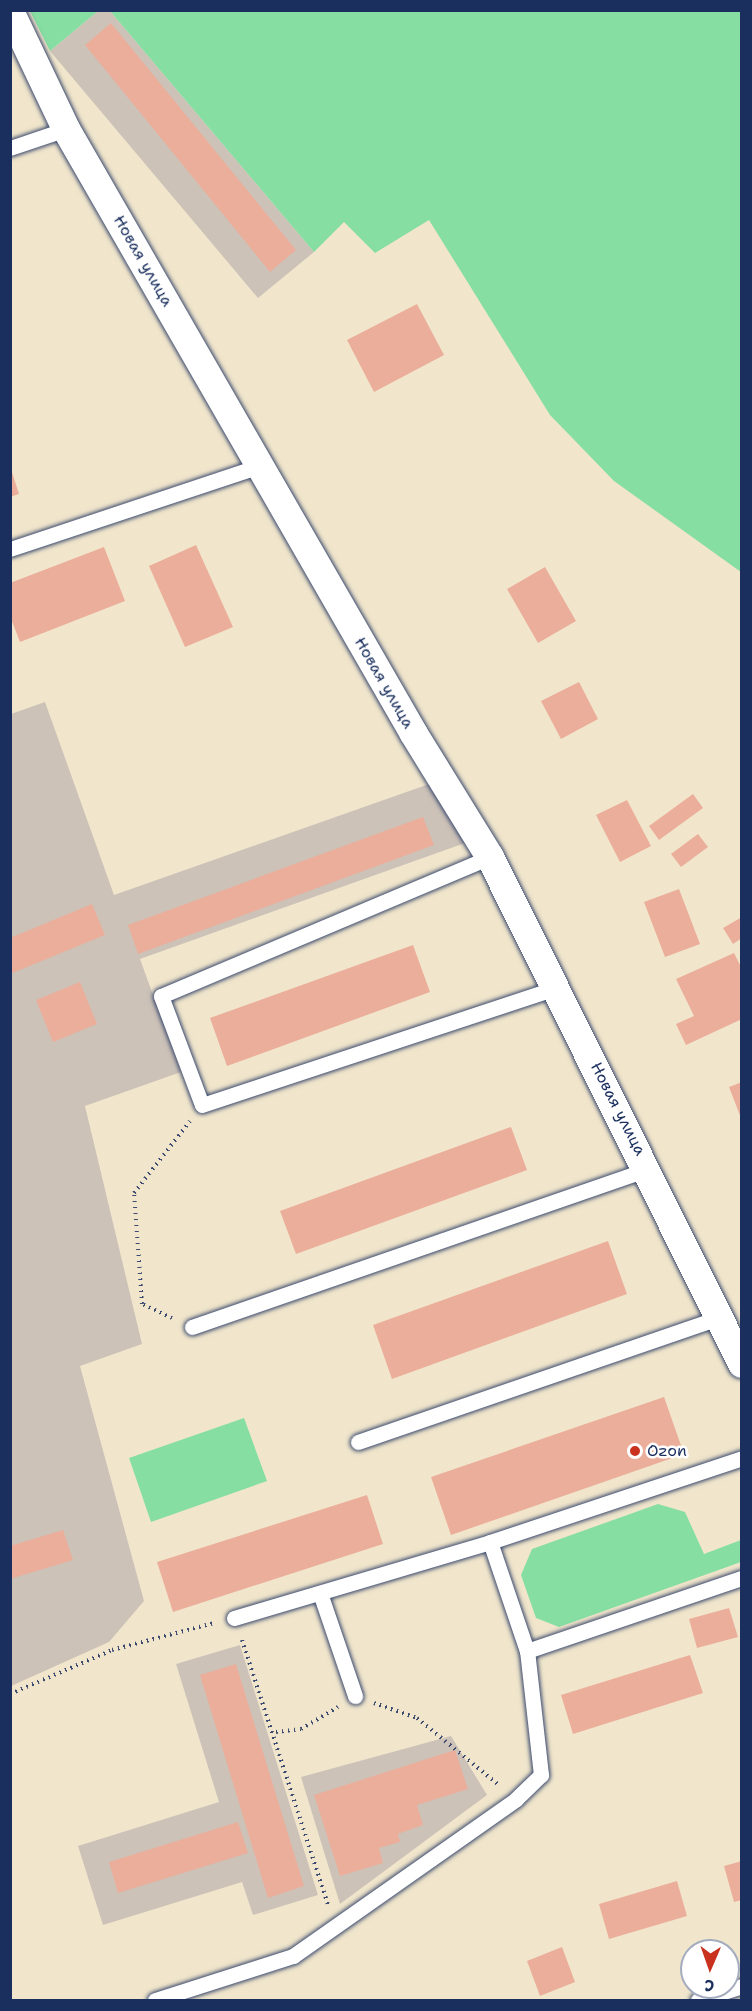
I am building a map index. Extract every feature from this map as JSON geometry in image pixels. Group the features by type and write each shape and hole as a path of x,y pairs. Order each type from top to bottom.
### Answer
{"street":[{"name":"Новая улица","path":"10,11 66,129 263,465 408,725 490,857 648,1169 741,1364"}],"lane":[{"path":"10,148 66,129"},
{"path":"10,549 263,465"},
{"path":"490,857 161,996 202,1105 556,988"},
{"path":"192,1327 648,1169"},
{"path":"358,1442 720,1317"},
{"path":"234,1618 490,1542 741,1458"},
{"path":"155,2001 293,1956 334,1924 516,1799 541,1776 527,1652 490,1542"},
{"path":"527,1652 741,1578"},
{"path":"320,1593 355,1696"},
{"path":"698,2001 741,1986"}],"path":[{"path":"192,1327 142,1304 134,1193 202,1105"},
{"path":"10,1694 112,1650 234,1618 276,1732 334,1924"},
{"path":"417,1718 516,1799"}],"shaded area":[{"path":"98,11 110,11 314,252 258,298 50,51"},
{"path":"45,702 114,895 432,783 465,843 140,959 181,1072 85,1106 142,1344 80,1366 144,1601 109,1642 11,1686 11,714"},
{"path":"240,1645 318,1895 253,1915 242,1882 103,1925 78,1846 219,1802 176,1664"},
{"path":"451,1736 487,1795 340,1904 301,1777"}],"green space":[{"path":"30,11 98,11 50,51"},
{"path":"110,11 741,11 741,572 614,481 550,415 429,220 375,253 344,222 314,252"},
{"path":"244,1418 267,1481 151,1522 129,1458"},
{"path":"658,1504 685,1512 704,1554 741,1540 741,1562 559,1627 536,1618 521,1575 532,1549"}],"building":[{"path":"111,23 296,250 270,272 85,45"},
{"path":"417,304 444,355 374,392 347,340"},
{"path":"10,466 19,494 10,497"},
{"path":"196,545 233,627 185,647 149,566"},
{"path":"104,547 125,601 20,642 10,616 10,583"},
{"path":"545,567 576,621 538,643 507,589"},
{"path":"579,682 598,719 561,739 541,701"},
{"path":"693,794 703,808 659,840 649,826"},
{"path":"627,800 651,846 620,862 596,815"},
{"path":"423,817 434,845 138,954 128,925"},
{"path":"698,834 708,847 681,867 671,854"},
{"path":"679,889 700,944 665,957 644,902"},
{"path":"92,904 105,935 10,974 10,938"},
{"path":"742,917 742,938 733,944 723,928"},
{"path":"413,945 430,992 227,1066 210,1018"},
{"path":"734,953 742,969 742,1019 686,1045 676,1024 694,1016 676,979"},
{"path":"80,982 97,1024 53,1042 36,1000"},
{"path":"742,1082 742,1118 741,1118 729,1087"},
{"path":"511,1127 527,1170 296,1254 280,1211"},
{"path":"608,1241 627,1294 392,1379 373,1325"},
{"path":"664,1397 684,1454 451,1535 431,1477"},
{"path":"367,1495 383,1544 173,1612 157,1562"},
{"path":"63,1530 73,1560 10,1579 10,1546"},
{"path":"729,1608 738,1637 697,1648 689,1619"},
{"path":"690,1655 703,1693 573,1734 561,1695"},
{"path":"236,1664 304,1886 268,1898 200,1675"},
{"path":"455,1750 468,1789 417,1805 423,1825 398,1834 400,1842 379,1848 383,1863 340,1876 314,1795"},
{"path":"238,1822 248,1853 118,1893 109,1862"},
{"path":"742,1861 742,1900 734,1902 724,1866"},
{"path":"677,1881 687,1916 609,1939 599,1904"},
{"path":"562,1947 575,1982 540,1996 527,1961"}],"place":[{"name":"Ozon","path":"635,1451"}]}
